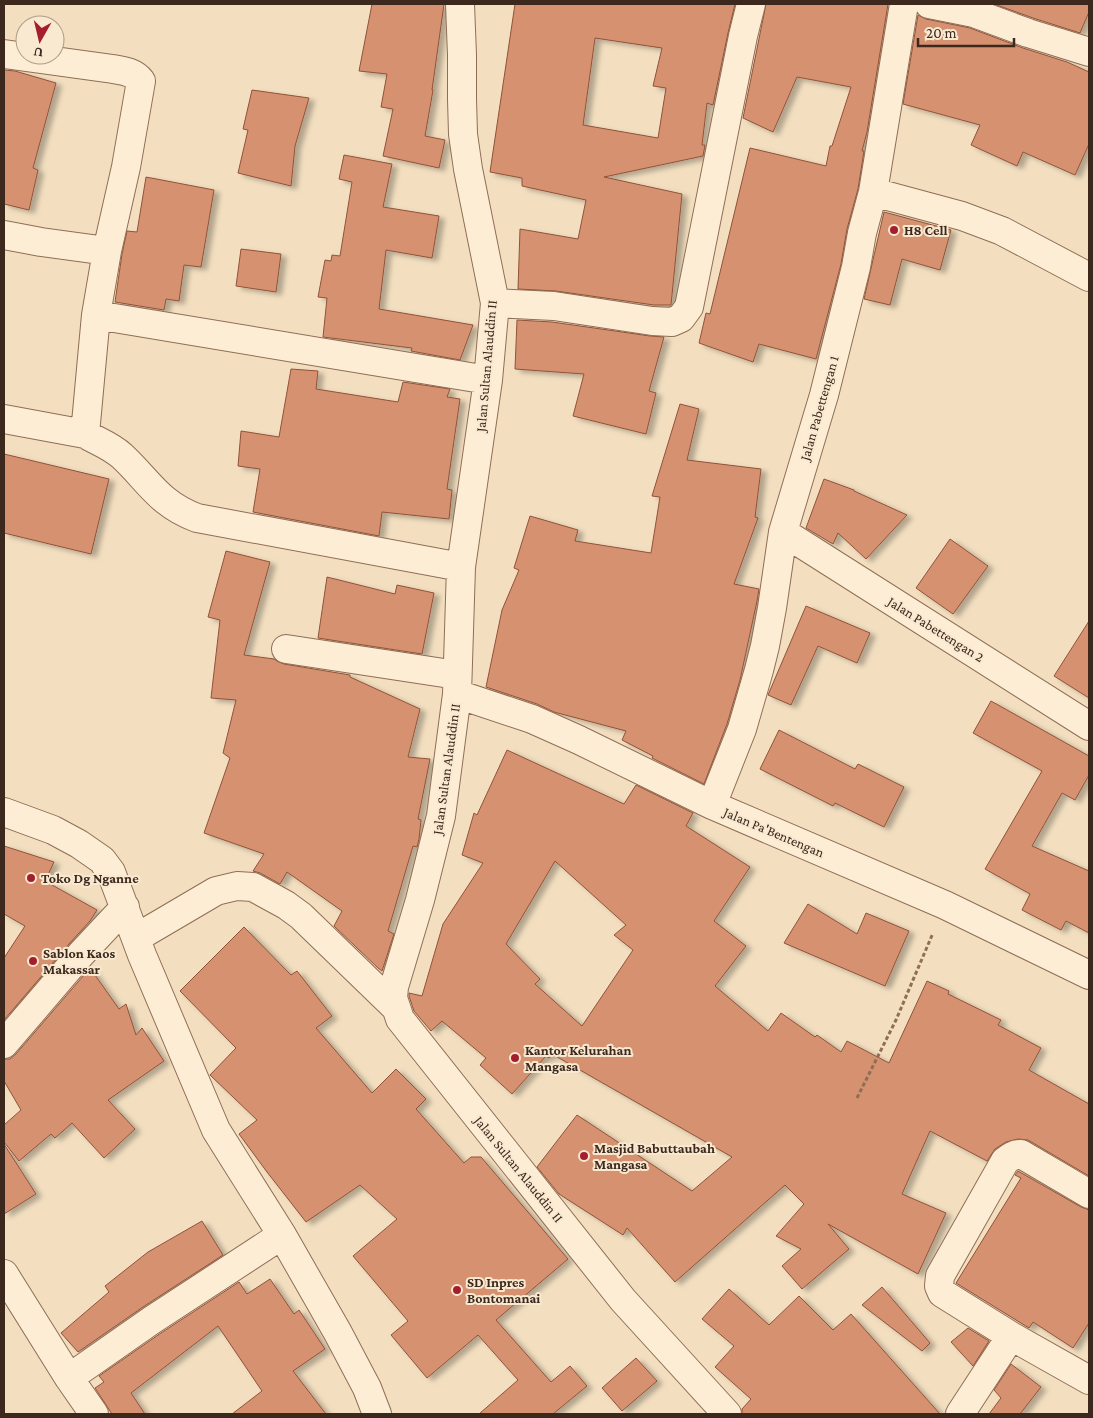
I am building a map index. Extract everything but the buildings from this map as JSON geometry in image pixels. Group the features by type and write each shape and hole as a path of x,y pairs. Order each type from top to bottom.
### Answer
{"street":[{"name":"Jalan Sultan Alauddin II","path":"460,4 463,134 468,169 495,302 488,380 461,567 457,685 441,816 420,900 394,987 395,1007 400,1019 623,1300 727,1414"},
{"path":"495,302 554,306 652,321 672,322 681,318 688,307 751,4"},
{"name":"Jalan Pabettengan 1","path":"712,806 742,729 759,670 772,608 784,532 824,396 856,267 862,233 873,192 904,4"},
{"path":"929,4 974,13 1028,33 1089,52"},
{"path":"4,54 113,68 130,72 137,76 141,82 96,315 84,434"},
{"path":"873,192 962,216 1002,232 1089,277"},
{"path":"4,235 107,251"},
{"path":"96,315 488,380"},
{"path":"4,419 84,434 113,448 163,500 185,514 197,518 461,567"},
{"name":"Jalan Pabettengan 2","path":"784,532 1089,726"},
{"name":"Jalan Pa'Bentengan","path":"286,649 457,685 608,753 712,806 945,905 1089,975"},
{"path":"4,812 53,830 79,844 102,860 111,872 136,938 216,1130 282,1235 338,1333 377,1414"},
{"path":"136,938 216,892 237,886 253,887 286,905 301,916 395,1007"},
{"path":"4,1044 81,954 125,907"},
{"path":"1089,1194 1020,1154 1010,1157 1005,1161 940,1276 939,1286 942,1293 1011,1336 1089,1380"},
{"path":"69,1378 152,1320 282,1235"},
{"path":"7,1289 94,1414"},
{"path":"960,1414 1011,1336"}],"path":[{"path":"857,1098 896,1020 945,905"}],"place":[{"name":"H8 Cell","path":"894,230"},
{"name":"Toko Dg Nganne","path":"31,878"},
{"name":"Sablon Kaos Makassar","path":"33,961"},
{"name":"Kantor Kelurahan Mangasa","path":"515,1058"},
{"name":"Masjid Babuttaubah Mangasa","path":"584,1156"},
{"name":"SD Inpres Bontomanai","path":"457,1290"}]}
